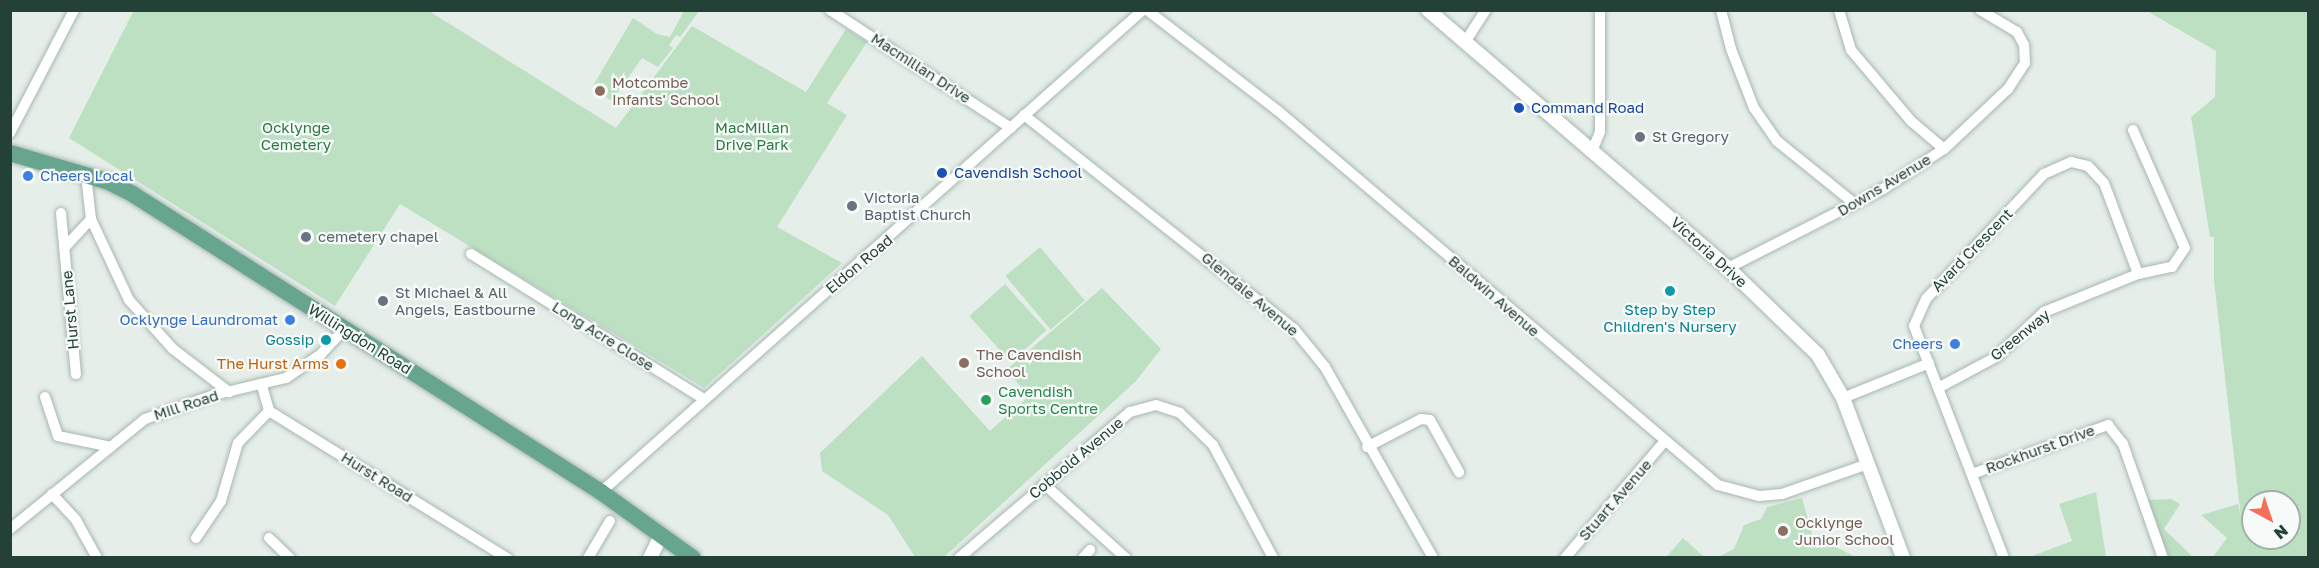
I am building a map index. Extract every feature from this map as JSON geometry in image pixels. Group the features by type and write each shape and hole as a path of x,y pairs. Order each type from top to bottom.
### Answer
{"main road":[{"name":"Willingdon Road","path":"10,153 86,175 135,195 601,492 693,558"}],"street":[{"path":"10,133 74,10"},
{"name":"Macmillan Drive","path":"830,10 1011,128"},
{"name":"Eldon Road","path":"601,492 704,399 858,267 1024,115 1145,10"},
{"name":"Baldwin Avenue","path":"1145,10 1277,110 1664,442 1718,485 1760,496 1782,495 1868,464"},
{"name":"Victoria Drive","path":"1428,10 1593,149 1728,268 1812,348 1843,398 1903,558"},
{"path":"1465,42 1486,10"},
{"path":"1593,149 1600,132 1600,10"},
{"path":"1721,10 1731,49 1754,108 1777,141 1855,204"},
{"path":"1839,10 1851,50 1911,121 1944,149"},
{"name":"Downs Avenue","path":"1728,268 1855,204 1944,149 2021,74 2025,63 2022,39 1980,10"},
{"name":"Glendale Avenue","path":"1024,115 1294,329 1325,367 1367,447 1433,558"},
{"name":"Greenway","path":"1938,388 1996,357 2044,312 2138,274 2172,267 2185,248 2133,130"},
{"name":"Avard Crescent","path":"2004,558 1914,326 1926,299 2044,174 2071,162 2088,166 2104,183 2138,274"},
{"path":"86,175 91,219 113,272 148,325 228,392"},
{"name":"Hurst Lane","path":"61,213 76,374"},
{"path":"65,247 91,219"},
{"name":"Long Acre Close","path":"471,254 704,399"},
{"name":"Mill Road","path":"10,529 145,419 228,392 262,386 300,371 344,329"},
{"path":"1843,398 1929,363"},
{"path":"196,538 220,501 241,439 269,411 262,386"},
{"path":"45,397 57,436 111,447"},
{"name":"Cobbold Avenue","path":"959,558 1130,412 1156,405 1180,413 1213,445 1273,558"},
{"name":"Hurst Road","path":"269,411 507,558"},
{"path":"1367,447 1421,419 1430,420 1459,472"},
{"name":"Rockhurst Drive","path":"1972,474 2108,425 2123,444 2163,558"},
{"name":"Stuart Avenue","path":"1565,558 1664,442"},
{"path":"1044,484 1126,558"},
{"path":"52,494 76,520 97,558"},
{"path":"588,558 610,521"},
{"path":"650,558 661,535"},
{"path":"269,538 290,558"}],"green space":[{"name":"Ocklynge Cemetery","path":"134,10 429,11 616,128 692,26 806,92 846,29 867,42 827,103 847,115 777,227 842,263 704,388 400,204 335,306 69,138"},
{"path":"684,11 699,11 680,37 676,35 669,45 673,48 658,67 642,58 612,101 598,92 600,88 594,84 633,18 657,34 670,37"},
{"path":"2147,11 2308,11 2308,557 2213,557 2227,538 2201,515 2238,504 2241,518 2214,281 2214,237 2210,237 2191,117 2215,97 2216,51"},
{"path":"1040,247 1085,301 1051,330 1006,276"},
{"path":"1005,284 1046,330 1011,362 969,316"},
{"path":"1102,288 1161,349 1136,381 944,557 915,557 888,515 822,471 820,453 922,356 990,431 1029,396 1006,370"},
{"path":"2096,492 2106,557 2029,557 2072,541 2059,504"},
{"path":"1802,498 1816,548 1830,544 1856,557 1718,557 1734,549 1744,525 1761,519 1767,507"},
{"path":"2171,499 2180,504 2164,529 2193,557 2166,557 2148,500"},
{"path":"1683,538 1702,555 1709,557 1666,557"}],"place":[{"name":"Motcombe Infants' School","path":"600,91"},
{"name":"Command Road","path":"1519,108"},
{"name":"St Gregory","path":"1640,137"},
{"name":"Cavendish School","path":"942,173"},
{"name":"Cheers Local","path":"28,176"},
{"name":"Victoria Baptist Church","path":"852,206"},
{"name":"cemetery chapel","path":"306,237"},
{"name":"Step by Step Children's Nursery","path":"1670,291"},
{"name":"St Michael & All Angels, Eastbourne","path":"383,301"},
{"name":"Ocklynge Laundromat","path":"290,320"},
{"name":"Gossip","path":"326,340"},
{"name":"Cheers","path":"1955,344"},
{"name":"The Cavendish School","path":"964,363"},
{"name":"The Hurst Arms","path":"341,364"},
{"name":"Cavendish Sports Centre","path":"986,400"},
{"name":"Ocklynge Junior School","path":"1783,531"}],"park label":[{"name":"MacMillan Drive Park","path":"752,136"}]}
